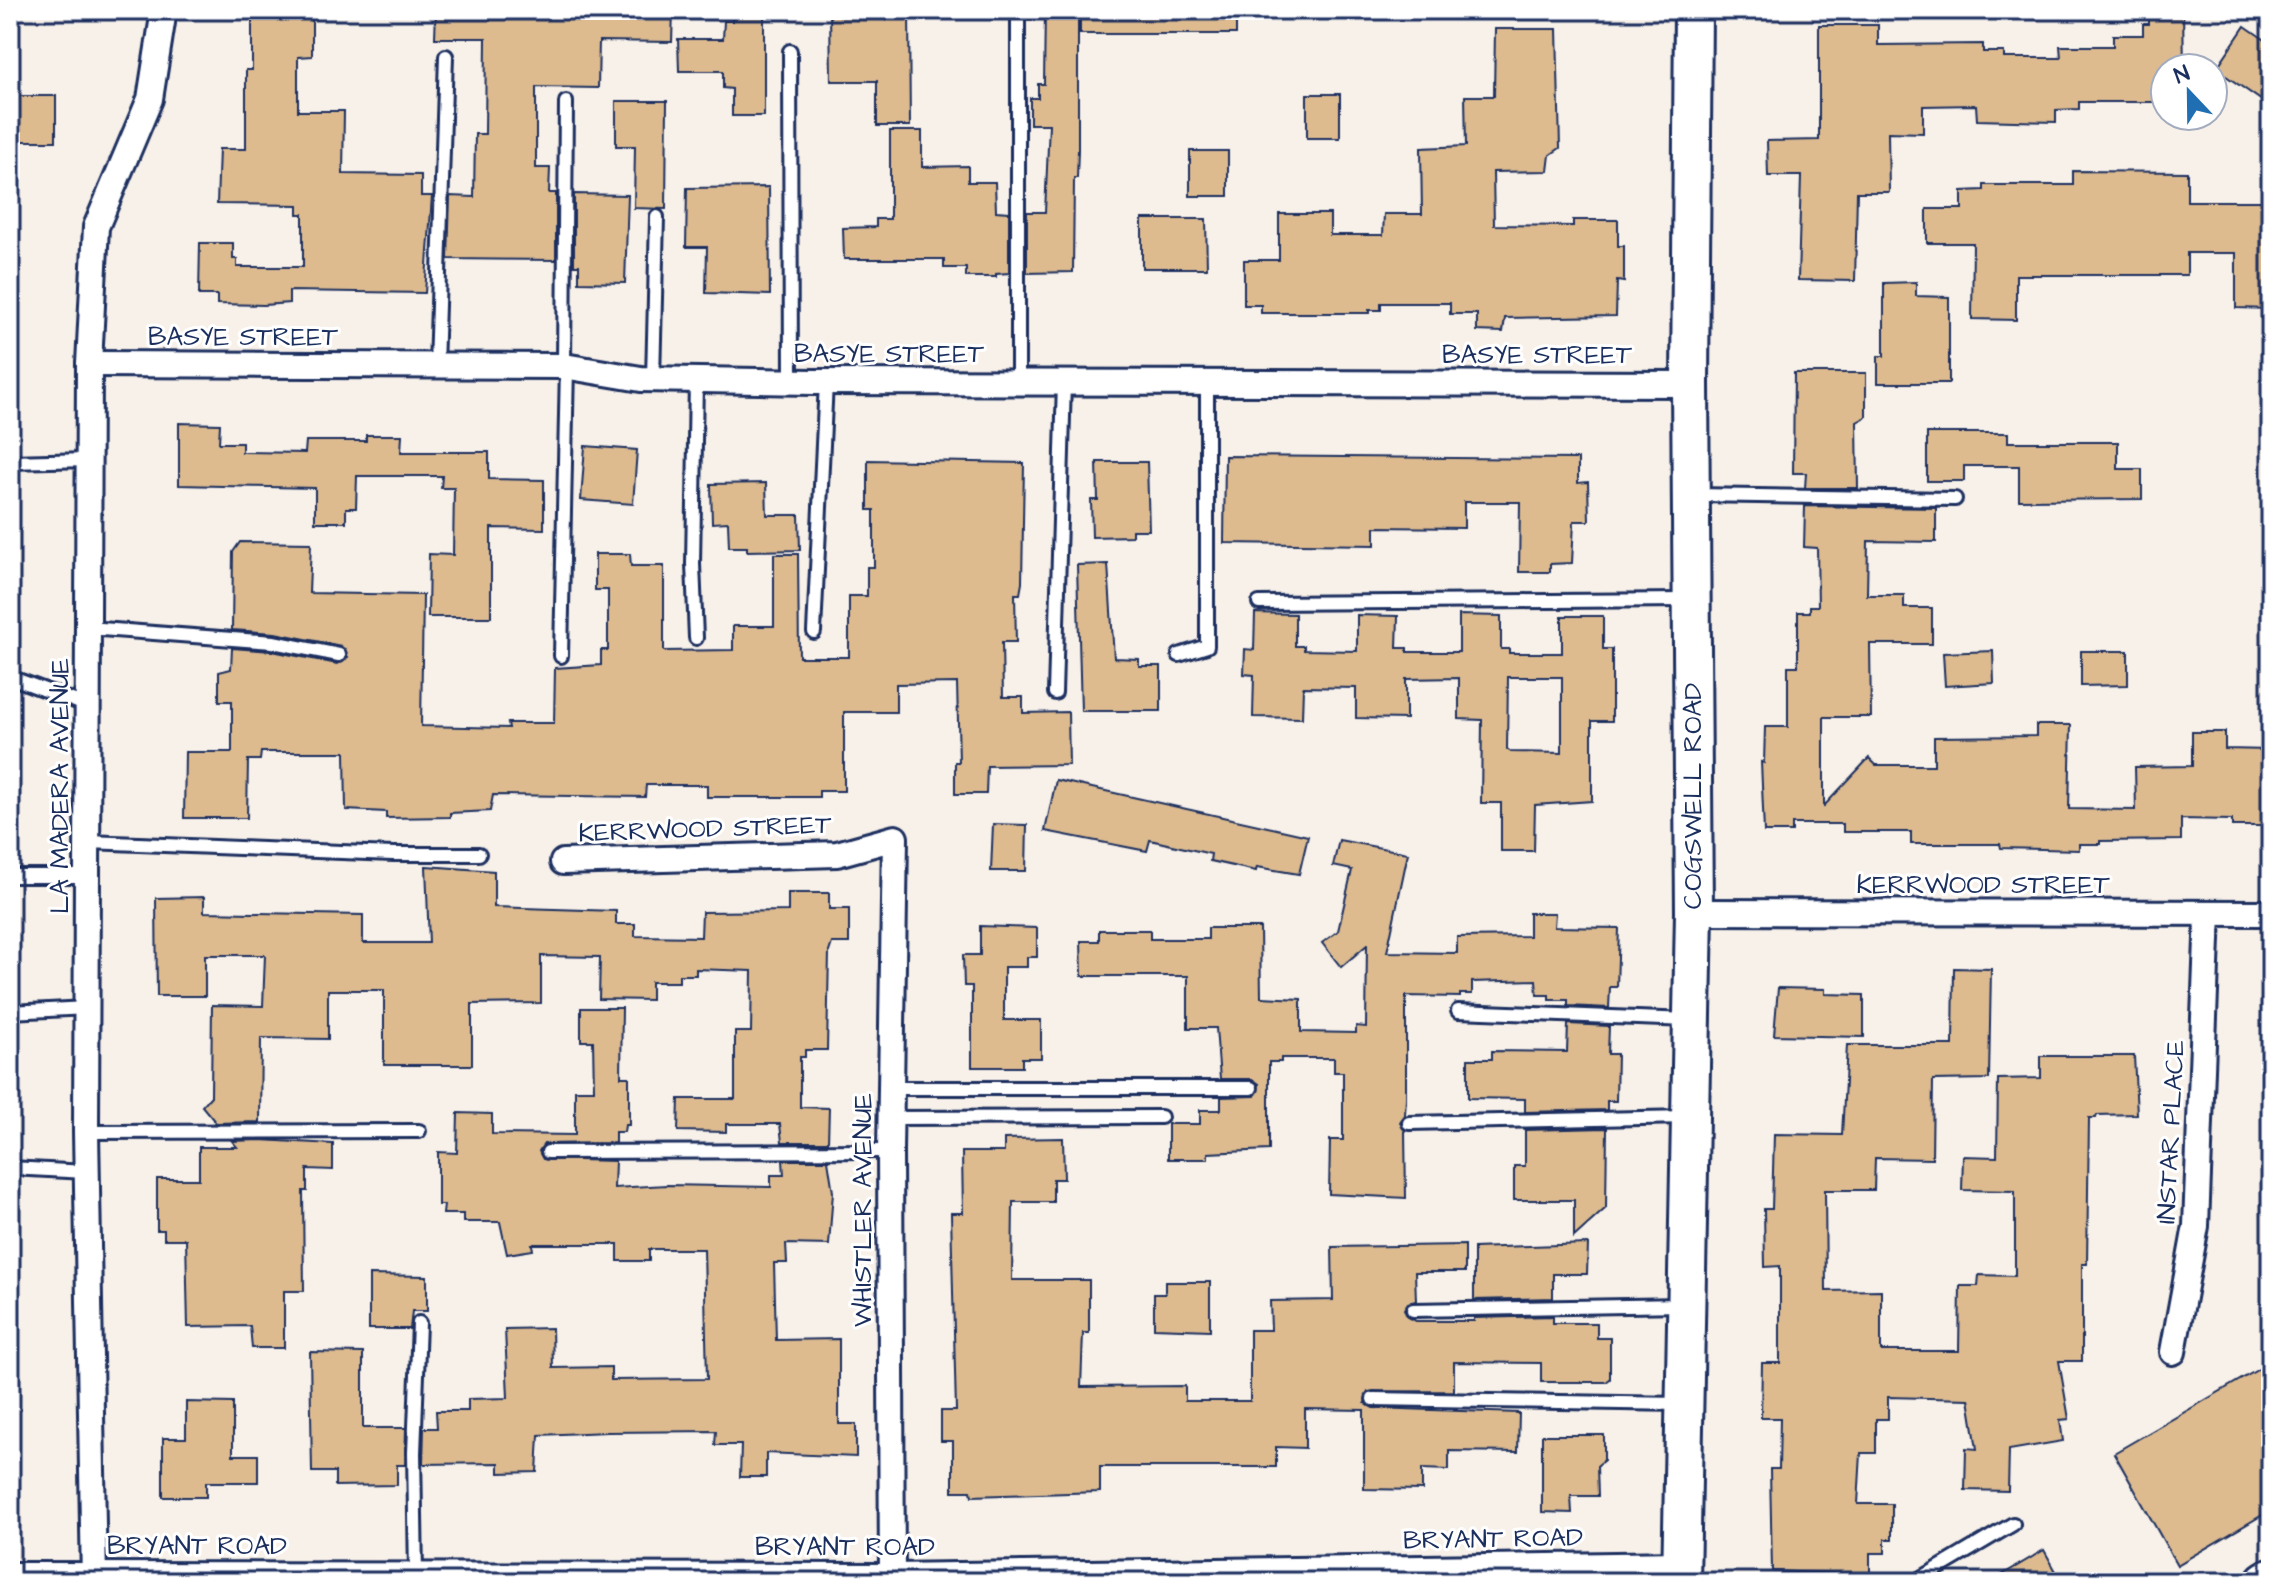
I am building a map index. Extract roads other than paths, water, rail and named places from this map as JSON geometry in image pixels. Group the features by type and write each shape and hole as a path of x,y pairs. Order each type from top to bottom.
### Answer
{"street":[{"name":"LA MADERA AVENUE","path":"94,1578 86,1132 89,364 96,227 150,99 164,10"},
{"name":"COGSWELL ROAD","path":"1681,1573 1694,912 1690,384 1693,10"},
{"name":"BASYE STREET","path":"89,364 566,366 653,379 791,382 1690,384"},
{"name":"KERRWOOD STREET","path":"563,862 837,854 895,838"},
{"name":"WHISTLER AVENUE","path":"892,1579 890,1118 895,838"},
{"name":"KERRWOOD STREET","path":"1694,912 2271,913"},
{"name":"INSTAR PLACE","path":"2173,1352 2196,1226 2208,913"},
{"name":"BRYANT ROAD","path":"10,1575 94,1578 416,1575 892,1579 1681,1573"}],"lane":[{"path":"1018,10 1018,382"},
{"path":"790,51 791,382"},
{"path":"436,367 446,56"},
{"path":"561,656 566,102"},
{"path":"653,379 657,217"},
{"path":"696,380 693,564 696,638"},
{"path":"814,632 826,382"},
{"path":"1055,693 1064,382"},
{"path":"1179,655 1207,646 1207,382"},
{"path":"10,462 89,460"},
{"path":"1691,495 1955,499"},
{"path":"1259,603 1692,600"},
{"path":"88,628 273,642 339,655"},
{"path":"10,677 88,706"},
{"path":"88,842 393,854 479,854"},
{"path":"10,876 88,876"},
{"path":"10,1012 87,1008"},
{"path":"1458,1011 1692,1020"},
{"path":"891,1088 1251,1088"},
{"path":"890,1118 1161,1117"},
{"path":"1409,1123 1690,1117"},
{"path":"86,1132 419,1131"},
{"path":"548,1152 890,1151"},
{"path":"10,1168 87,1172"},
{"path":"1413,1310 1686,1305"},
{"path":"416,1575 414,1453 419,1323"},
{"path":"1373,1399 1684,1404"},
{"path":"1915,1582 2013,1524"}]}
